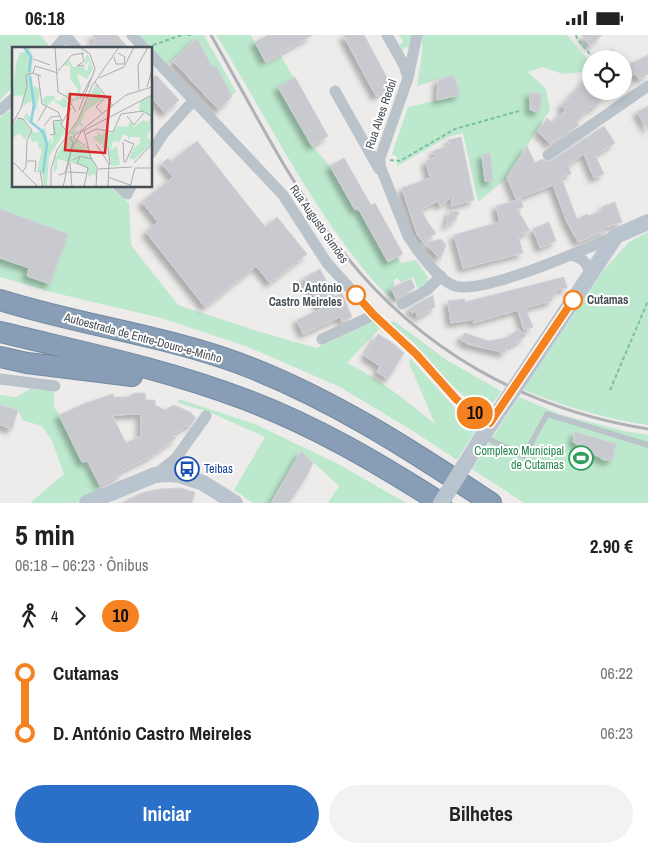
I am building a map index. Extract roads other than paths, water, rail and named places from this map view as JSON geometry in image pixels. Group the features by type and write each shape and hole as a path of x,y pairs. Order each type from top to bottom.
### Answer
{"highway":[{"name":"Autoestrada de Entre-Douro-e-Minho","path":"0,300 52,315 194,349 257,371 355,417 403,445 491,503"},
{"path":"0,332 149,369 201,384 264,407 351,448 441,503"},
{"path":"0,357 26,363 201,384"}],"street":[{"path":"57,47 66,35 75,47"},
{"name":"Rua Augusto Simões","path":"132,35 143,47"},
{"path":"387,35 404,65 408,78"},
{"name":"Rua Alves Redol","path":"417,35 408,78 380,158 383,175 408,236 441,276"},
{"name":"Rua Augusto Simões","path":"152,56 283,195 327,263 374,315 416,354 486,430"},
{"path":"632,93 648,86"},
{"path":"335,91 383,175"},
{"path":"0,110 12,100"},
{"path":"152,148 155,135 163,134 194,100"},
{"path":"548,155 620,100"},
{"path":"402,304 427,290 441,276 457,287 478,285 535,269 648,222"},
{"path":"441,503 486,430 616,235"},
{"path":"570,255 585,261 590,273"},
{"path":"322,339 374,315"},
{"path":"0,379 55,386"},
{"path":"87,503 155,475 176,458 206,416"},
{"path":"155,475 169,474 189,478 217,491 235,503"}],"lane":[{"path":"486,430 524,456 547,414 648,445"}],"railway":[{"path":"211,35 273,146 323,226 372,286 405,318 440,346 478,370 517,390 559,407 603,420 648,429"}],"place":[{"name":"D. António Castro Meireles","path":"356,295"},
{"name":"Cutamas","path":"573,300"},
{"name":"Complexo Municipal de Cutamas","path":"581,458"},
{"name":"Teibas","path":"187,469"}]}
